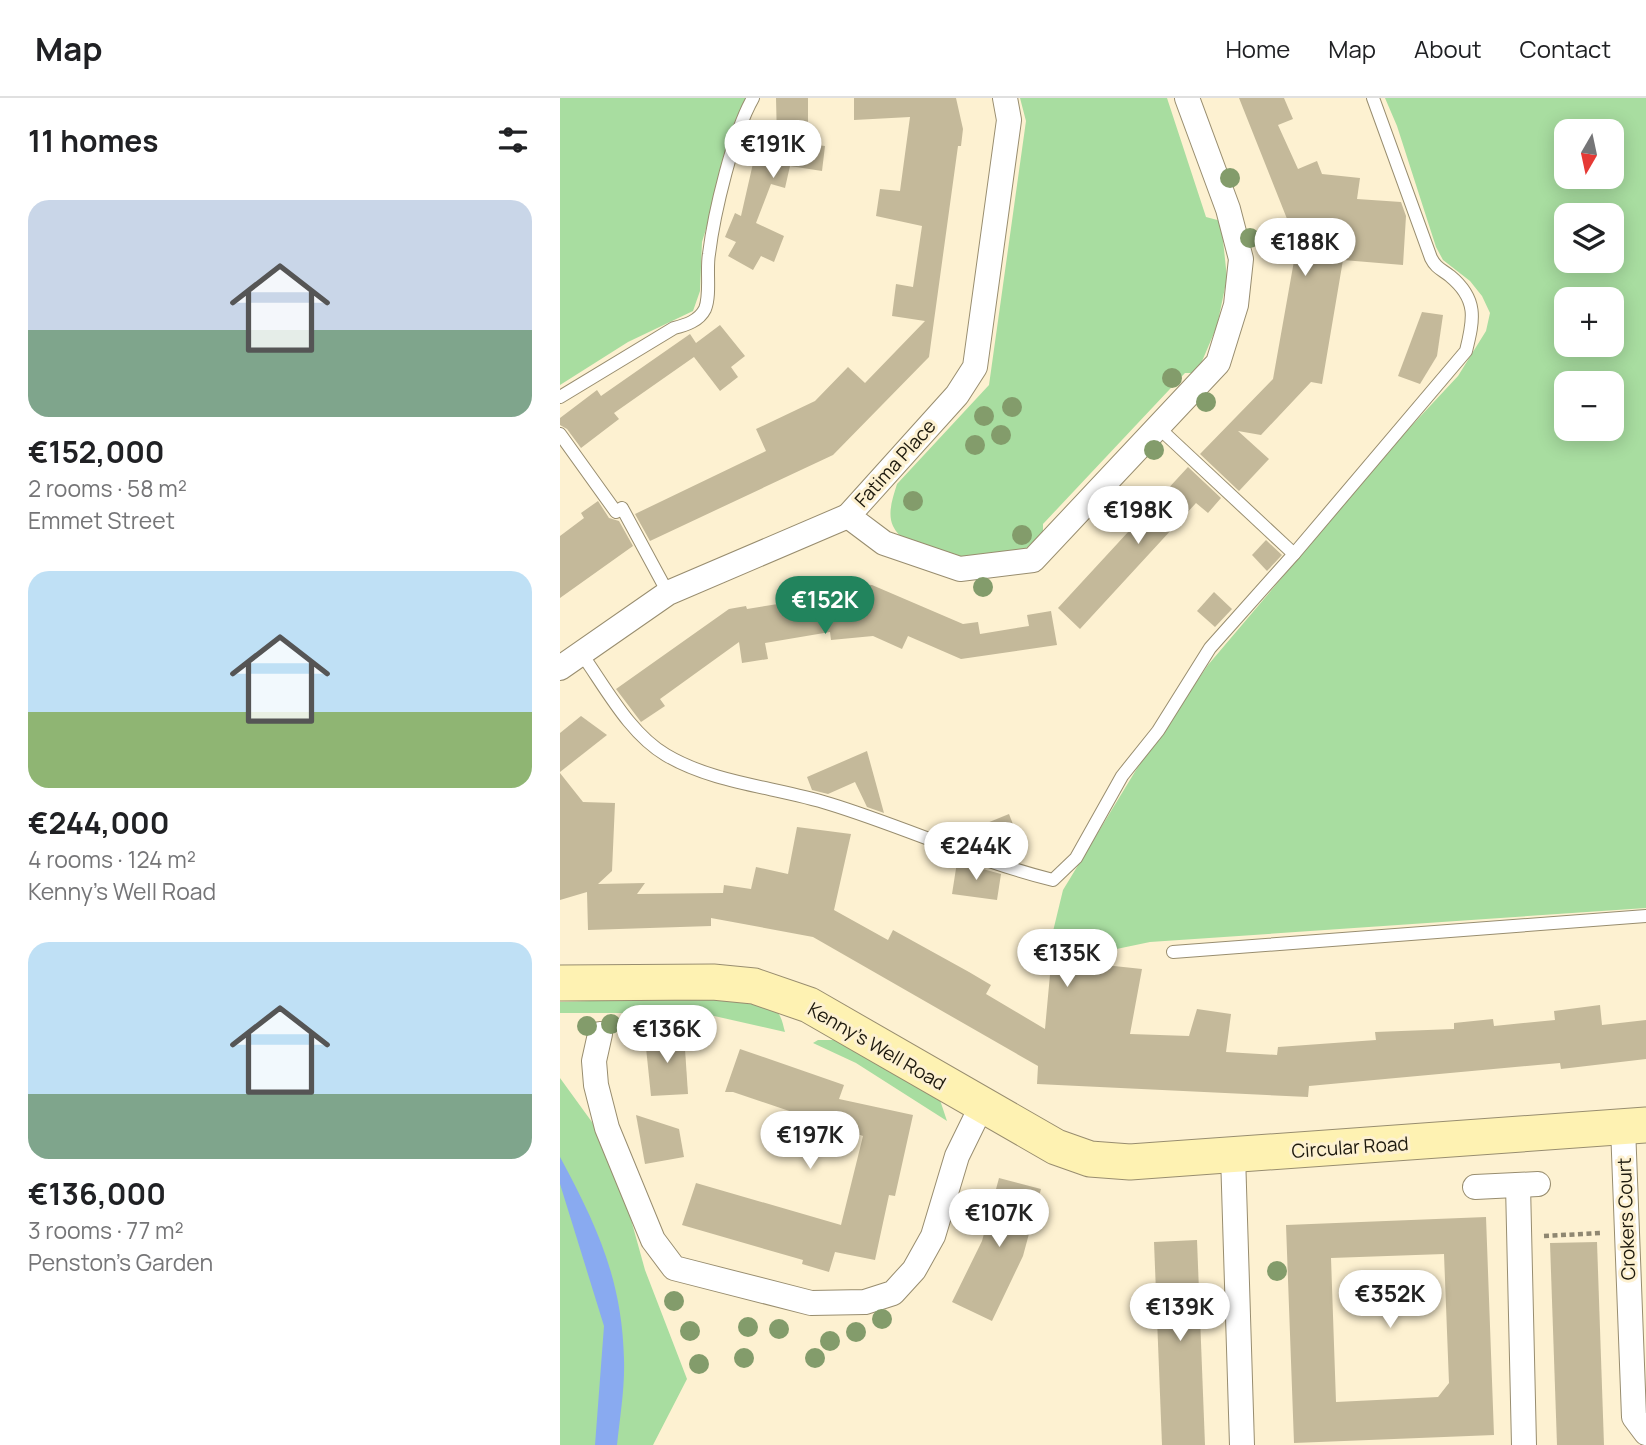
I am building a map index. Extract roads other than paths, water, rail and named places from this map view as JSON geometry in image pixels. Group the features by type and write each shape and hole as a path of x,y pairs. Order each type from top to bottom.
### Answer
{"main road":[{"name":"Kenny's Well Road","path":"560,983 713,982 754,986 810,1005 981,1107 1056,1147"},
{"name":"Circular Road","path":"1056,1147 1090,1159 1130,1161 1634,1126"}],"street":[{"name":"Fatima Place","path":"1005,98 1009,120 975,368 957,395 848,516 884,543 960,569 1033,560 1160,429 1218,363 1236,305 1241,259 1228,209 1187,98"},
{"path":"560,668 668,593 848,516"},
{"path":"600,1034 594,1061 596,1085 607,1128 653,1240 674,1268 811,1303 865,1302 893,1293 914,1270 933,1237 957,1156 981,1107"},
{"name":"Crokers Court","path":"1634,1126 1634,1417 1646,1433"},
{"path":"1233,1155 1242,1445"},
{"path":"1475,1187 1528,1184 1524,1445"}],"lane":[{"path":"560,397 674,328 691,324 705,309 709,253 715,226 747,110 753,98"},
{"path":"581,653 643,738 668,756 722,777 828,803 984,861 1053,880 1076,858 1122,776 1158,731 1210,648 1294,554 1466,351 1475,317 1465,292 1435,267 1373,98"},
{"path":"1160,429 1294,554"},
{"path":"560,433 615,512 622,508 668,593"},
{"path":"1173,951 1646,916"}],"water":[{"path":"560,1157 596,1230 613,1278 618,1303 624,1370 617,1445 595,1445 604,1326 560,1184"}]}
